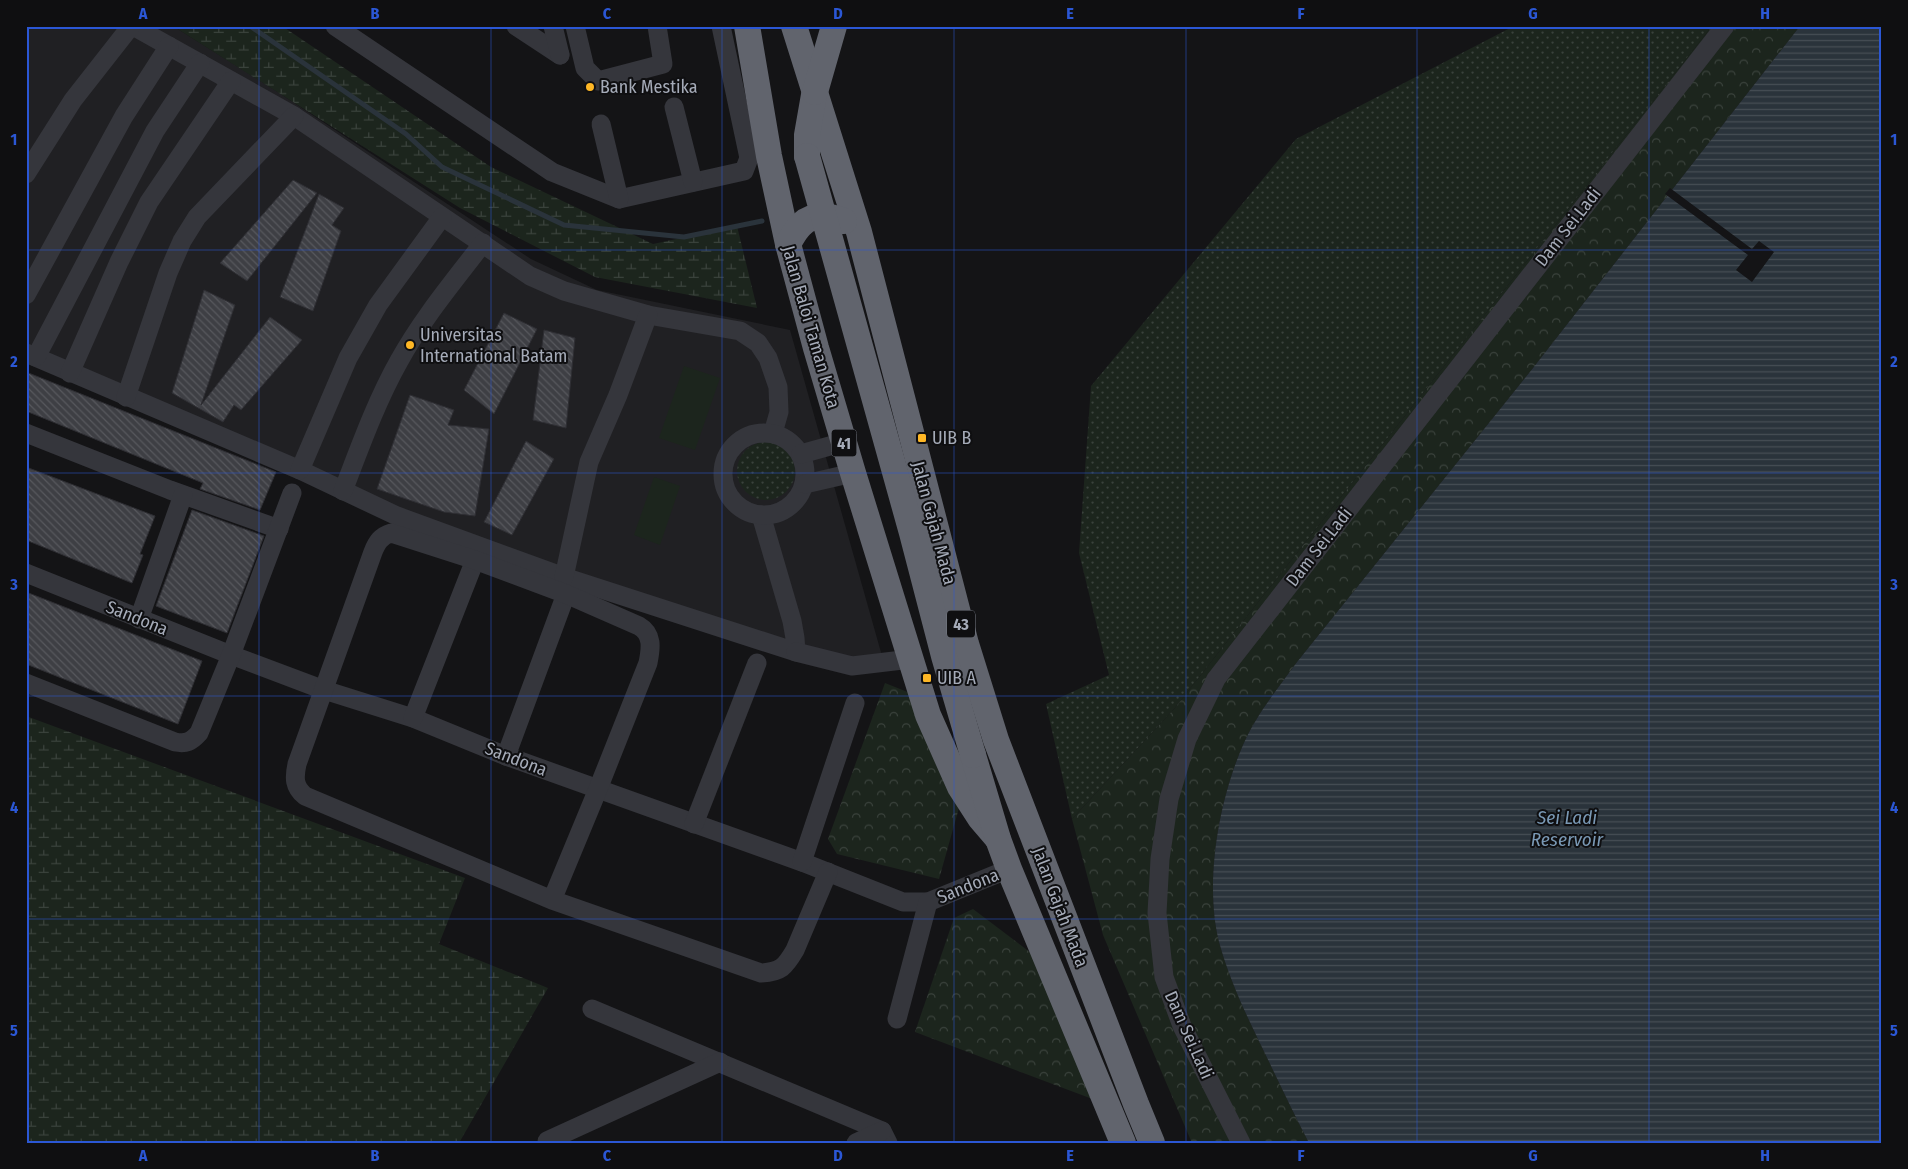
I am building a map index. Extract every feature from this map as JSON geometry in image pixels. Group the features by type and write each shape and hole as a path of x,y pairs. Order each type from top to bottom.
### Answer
{"highway":[{"name":"Jalan Baloi Taman Kota","path":"747,26 769,156 788,244 853,473 912,658 928,715 960,787 980,818 998,839"},
{"name":"Jalan Gajah Mada","path":"794,26 859,232 966,644 996,740 1128,1086 1152,1143"},
{"name":"Jalan Gajah Mada","path":"834,26 815,92 807,135 807,156 912,533 944,656 998,839 1123,1143"},
{"path":"788,244 802,222 817,216 834,217 845,221 859,232"}],"street":[{"path":"26,174 73,100 132,26 294,116 530,276 564,291 648,315 740,331 758,343 768,358 778,386 780,412 773,433"},
{"path":"335,26 552,172 613,197 744,172 749,158 721,26"},
{"path":"516,26 560,55 553,26"},
{"path":"575,26 585,68 598,82 663,64 656,26"},
{"name":"Dam Sei.Ladi","path":"1241,1143 1182,1026 1164,977 1156,913 1160,859 1169,799 1187,739 1216,679 1724,26"},
{"path":"26,295 124,116 169,46"},
{"path":"200,63 155,131 31,355 300,470 397,516 565,585 645,630 651,643 648,663 552,900"},
{"path":"70,373 119,262 149,202 230,81"},
{"path":"674,107 693,182"},
{"path":"126,396 168,273 182,241 198,217 294,116"},
{"path":"601,124 613,197"},
{"path":"300,470 348,358 378,305 442,217"},
{"path":"343,491 399,360 483,243"},
{"path":"506,756 565,585 589,462 618,395 648,315"},
{"path":"26,432 183,495 279,529"},
{"path":"760,432 773,433 784,437 794,444 801,454 806,468 804,484 798,497 788,507 775,514 761,515 748,512 736,504 728,494 723,481 723,468 727,455 746,436 760,432"},
{"path":"801,454 844,442"},
{"path":"804,484 853,473"},
{"path":"26,683 175,742 184,744 192,741 199,733 231,656 292,493"},
{"path":"139,619 183,495"},
{"path":"761,515 792,622 796,652"},
{"path":"828,872 795,950 783,967 775,972 761,973 552,900 305,796 296,786 297,764 373,552 377,543 384,535 391,533 475,560 796,652 852,666 912,658"},
{"path":"413,718 475,560"},
{"name":"Sandona","path":"26,572 231,656 324,690 413,718 506,756 802,862 903,902 928,902 1009,869"},
{"path":"694,824 757,663"},
{"path":"802,862 855,703"},
{"path":"897,1019 928,902"},
{"path":"592,1009 720,1062 885,1137"},
{"path":"548,1141 720,1062"},
{"path":"856,1143 885,1137"}],"shaded area":[{"name":"Universitas International Batam","path":"26,26 173,26 273,89 531,259 597,290 790,330 884,663 863,670 527,567 26,360"}],"green space":[{"path":"173,26 282,26 491,167 653,244 737,226 757,308 595,277 460,208"},
{"path":"1514,26 1712,26 1174,709 1072,819 1046,704 1109,675 1079,553 1091,386 1296,139"},
{"path":"1712,26 1800,26 1533,368 1297,662 1261,712 1248,734 1234,767 1216,842 1213,894 1215,919 1219,942 1246,1014 1309,1143 1192,1143 1103,935 1072,819 1174,709"},
{"path":"684,366 720,378 695,450 659,438"},
{"path":"760,442 772,442 787,450 795,465 795,477 787,492 772,500 760,500 745,492 737,477 737,465 745,450"},
{"path":"654,477 680,486 660,545 634,535"},
{"path":"885,683 915,695 959,808 939,879 837,854 828,839"},
{"path":"26,716 465,878 439,944 548,988 459,1143 26,1143"},
{"path":"973,909 1035,956 1095,1100 915,1032 954,918"}],"water":[{"name":"Sei Ladi Reservoir","path":"1800,26 1882,26 1882,1143 1309,1143 1246,1014 1219,942 1215,919 1213,894 1216,842 1227,791 1243,745 1261,712 1297,662 1533,368"}],"pier":[{"path":"1670,188 1752,249 1759,241 1774,252 1752,282 1736,270 1748,255 1665,194"}],"building":[{"path":"293,180 317,193 247,281 220,263"},
{"path":"319,194 344,208 332,225 341,231 313,311 280,297"},
{"path":"204,290 235,305 201,405 270,317 302,340 241,410 234,405 223,422 172,393"},
{"path":"504,313 537,329 494,414 464,390"},
{"path":"544,330 575,338 566,428 533,420"},
{"path":"26,372 276,472 260,510 200,489 203,483 26,411"},
{"path":"410,395 454,410 448,425 489,429 475,516 444,512 377,489"},
{"path":"526,441 554,459 512,535 484,522"},
{"path":"26,467 155,516 140,554 143,555 132,583 26,540"},
{"path":"192,510 264,536 227,633 156,606"},
{"path":"26,592 202,661 178,724 26,664"}],"waterway":[{"path":"250,26 406,134 442,167 564,225 684,237 762,221"}],"place":[{"name":"Bank Mestika","path":"590,87"},
{"name":"Universitas International Batam","path":"410,345"},
{"name":"UIB B","path":"922,438"},
{"name":"UIB A","path":"927,678"}]}
